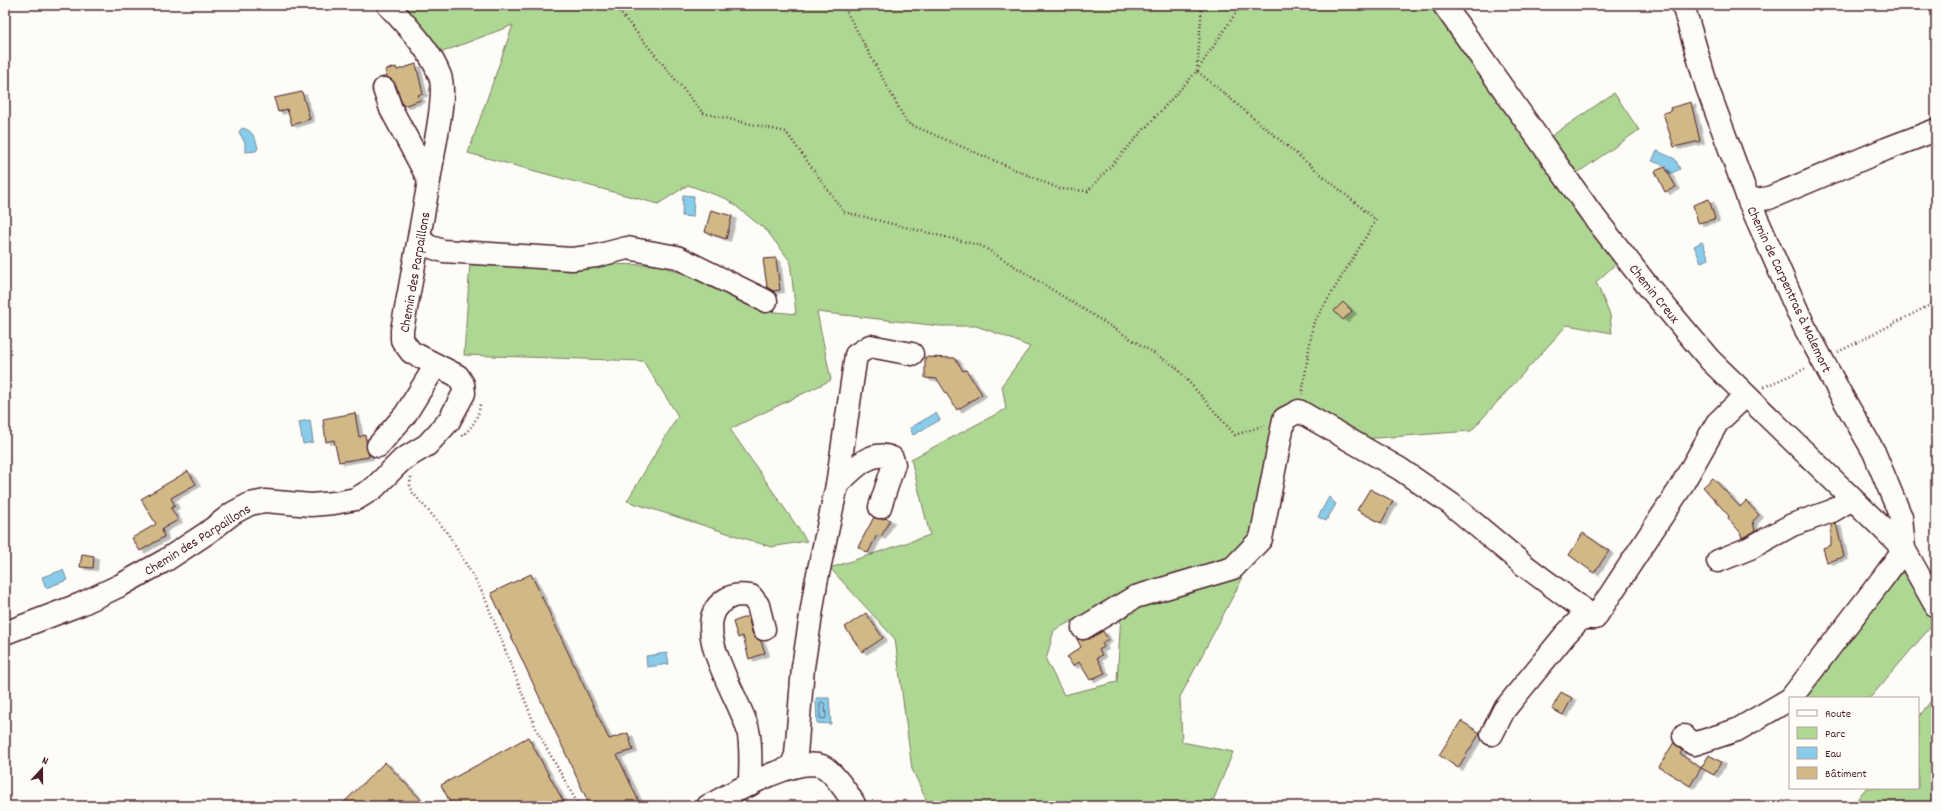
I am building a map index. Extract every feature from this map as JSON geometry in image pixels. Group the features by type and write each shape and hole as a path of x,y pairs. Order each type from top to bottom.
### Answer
{"street":[{"name":"Chemin des Parpaillons","path":"5,633 81,604 121,585 166,560 207,534 233,513 250,504 265,501 311,505 356,499 374,488 402,460 427,445 449,421 464,393 463,384 458,376 411,352 402,340 402,330 420,239 440,105 440,77 424,48 388,5"},
{"name":"Chemin Creux","path":"1444,5 1591,213 1710,360 1904,549"},
{"name":"Chemin de Carpentras à Malemort","path":"1683,5 1707,87 1749,201 1804,326 1874,452 1901,517 1904,549 1936,606"},
{"path":"384,89 391,109 429,180"},
{"path":"1749,201 1769,198 1886,149 1936,130"},
{"path":"420,239 428,246 443,251 572,259 596,256 627,248 677,257 766,301"},
{"path":"791,767 796,755 803,667 816,583 837,485 856,355 870,346 912,354"},
{"path":"378,446 405,415 436,365"},
{"path":"1596,618 1679,490 1717,423 1746,396"},
{"path":"1083,628 1135,597 1233,568 1261,539 1291,415 1400,469 1451,504 1524,564 1596,618"},
{"path":"837,485 854,467 871,458 885,455 892,458 894,464 880,507"},
{"path":"1718,560 1750,548 1792,525 1832,510 1852,499"},
{"path":"1793,697 1904,549"},
{"path":"750,785 751,760 748,729 720,668 712,634 711,620 716,608 726,598 750,596 758,605 764,629"},
{"path":"1492,734 1504,710 1564,635 1581,618 1596,618"},
{"path":"1684,736 1694,744 1723,735 1737,730 1789,700"},
{"path":"708,806 791,767 805,764 823,766 836,778 855,806"}],"path":[{"path":"614,5 703,113 786,132 844,212 982,246 1176,367 1235,435 1291,415 1313,324 1376,220 1197,71"},
{"path":"843,5 907,123 1060,189 1088,191 1197,71 1241,5"},
{"path":"1197,71 1202,5"},
{"path":"1746,396 1822,360 1936,302"},
{"path":"457,440 469,431 480,414 480,402"},
{"path":"417,472 411,476 410,485 413,493 448,532 483,593 537,731 579,806"}],"green space":[{"path":"402,5 1428,5 1485,72 1619,261 1596,282 1610,315 1612,333 1567,325 1471,431 1363,439 1297,399 1278,408 1255,527 1235,559 1133,591 1054,630 1046,660 1064,695 1117,682 1121,614 1233,574 1242,579 1180,697 1182,742 1233,752 1213,801 1217,806 929,806 912,769 895,639 830,568 930,535 911,459 1006,409 1002,385 1030,347 976,326 940,326 817,312 831,380 730,429 807,541 771,547 627,501 678,416 643,361 464,355 470,262 657,265 713,283 757,310 796,314 790,261 767,231 727,199 688,185 658,204 468,153 513,25 440,53"},
{"path":"1614,93 1639,130 1573,176 1547,139"},
{"path":"1903,572 1934,623 1871,697 1801,697"},
{"path":"1936,694 1936,806 1852,806 1865,789 1919,789 1919,717"}],"water":[{"path":"242,128 246,129 253,135 258,148 256,151 245,152 245,143 239,132"},
{"path":"1657,151 1675,159 1680,169 1670,174 1666,166 1652,161"},
{"path":"683,195 694,196 693,217 682,216"},
{"path":"1702,242 1709,259 1701,262 1694,246"},
{"path":"936,413 940,420 913,435 910,428"},
{"path":"310,420 313,442 303,444 299,422"},
{"path":"1329,497 1336,504 1326,521 1318,517"},
{"path":"63,570 67,580 46,588 42,577"},
{"path":"667,653 669,664 647,667 646,656"},
{"path":"816,698 829,698 831,724 817,723"}],"building":[{"path":"416,64 423,94 418,95 421,100 403,106 396,85 387,77 385,70 396,67 397,70"},
{"path":"302,92 310,119 292,125 287,109 278,112 274,98"},
{"path":"1691,102 1700,141 1674,147 1663,113 1671,111 1670,108"},
{"path":"1665,167 1676,187 1665,192 1655,171"},
{"path":"1709,199 1715,219 1698,223 1693,205"},
{"path":"711,210 732,216 726,239 705,232"},
{"path":"776,258 780,290 773,291 767,287 763,259"},
{"path":"1343,302 1352,311 1343,320 1334,311"},
{"path":"925,357 955,358 963,371 966,370 982,394 957,410 937,379 925,378"},
{"path":"355,413 359,437 365,435 369,457 339,462 334,440 326,442 323,419"},
{"path":"188,471 196,484 171,498 175,506 171,508 178,520 162,529 164,537 140,551 132,538 156,524 141,499"},
{"path":"1713,478 1740,507 1746,501 1759,515 1753,521 1755,531 1742,538 1740,532 1728,518 1729,516 1703,487"},
{"path":"1370,489 1393,501 1381,523 1357,510"},
{"path":"874,517 890,520 881,537 877,535 868,553 858,547"},
{"path":"1836,523 1844,557 1827,562 1823,548 1831,545 1831,524"},
{"path":"1583,533 1609,551 1594,573 1569,555"},
{"path":"82,554 94,556 93,568 80,567"},
{"path":"531,574 609,739 628,733 633,750 617,755 641,806 590,806 491,593"},
{"path":"866,613 883,638 862,652 845,627"},
{"path":"748,616 752,632 755,638 761,641 765,653 749,659 743,636 738,638 733,622"},
{"path":"1103,631 1108,639 1102,643 1104,647 1099,650 1102,655 1097,658 1105,673 1090,680 1079,662 1073,666 1067,657 1081,647 1077,639 1089,639"},
{"path":"1561,692 1572,698 1563,715 1552,709"},
{"path":"1461,721 1480,733 1458,768 1439,755"},
{"path":"528,737 566,806 452,806 441,785"},
{"path":"1674,742 1682,751 1680,754 1701,768 1690,786 1659,767"},
{"path":"1709,755 1721,762 1714,775 1701,768"},
{"path":"385,762 427,806 340,806 380,767"}]}
